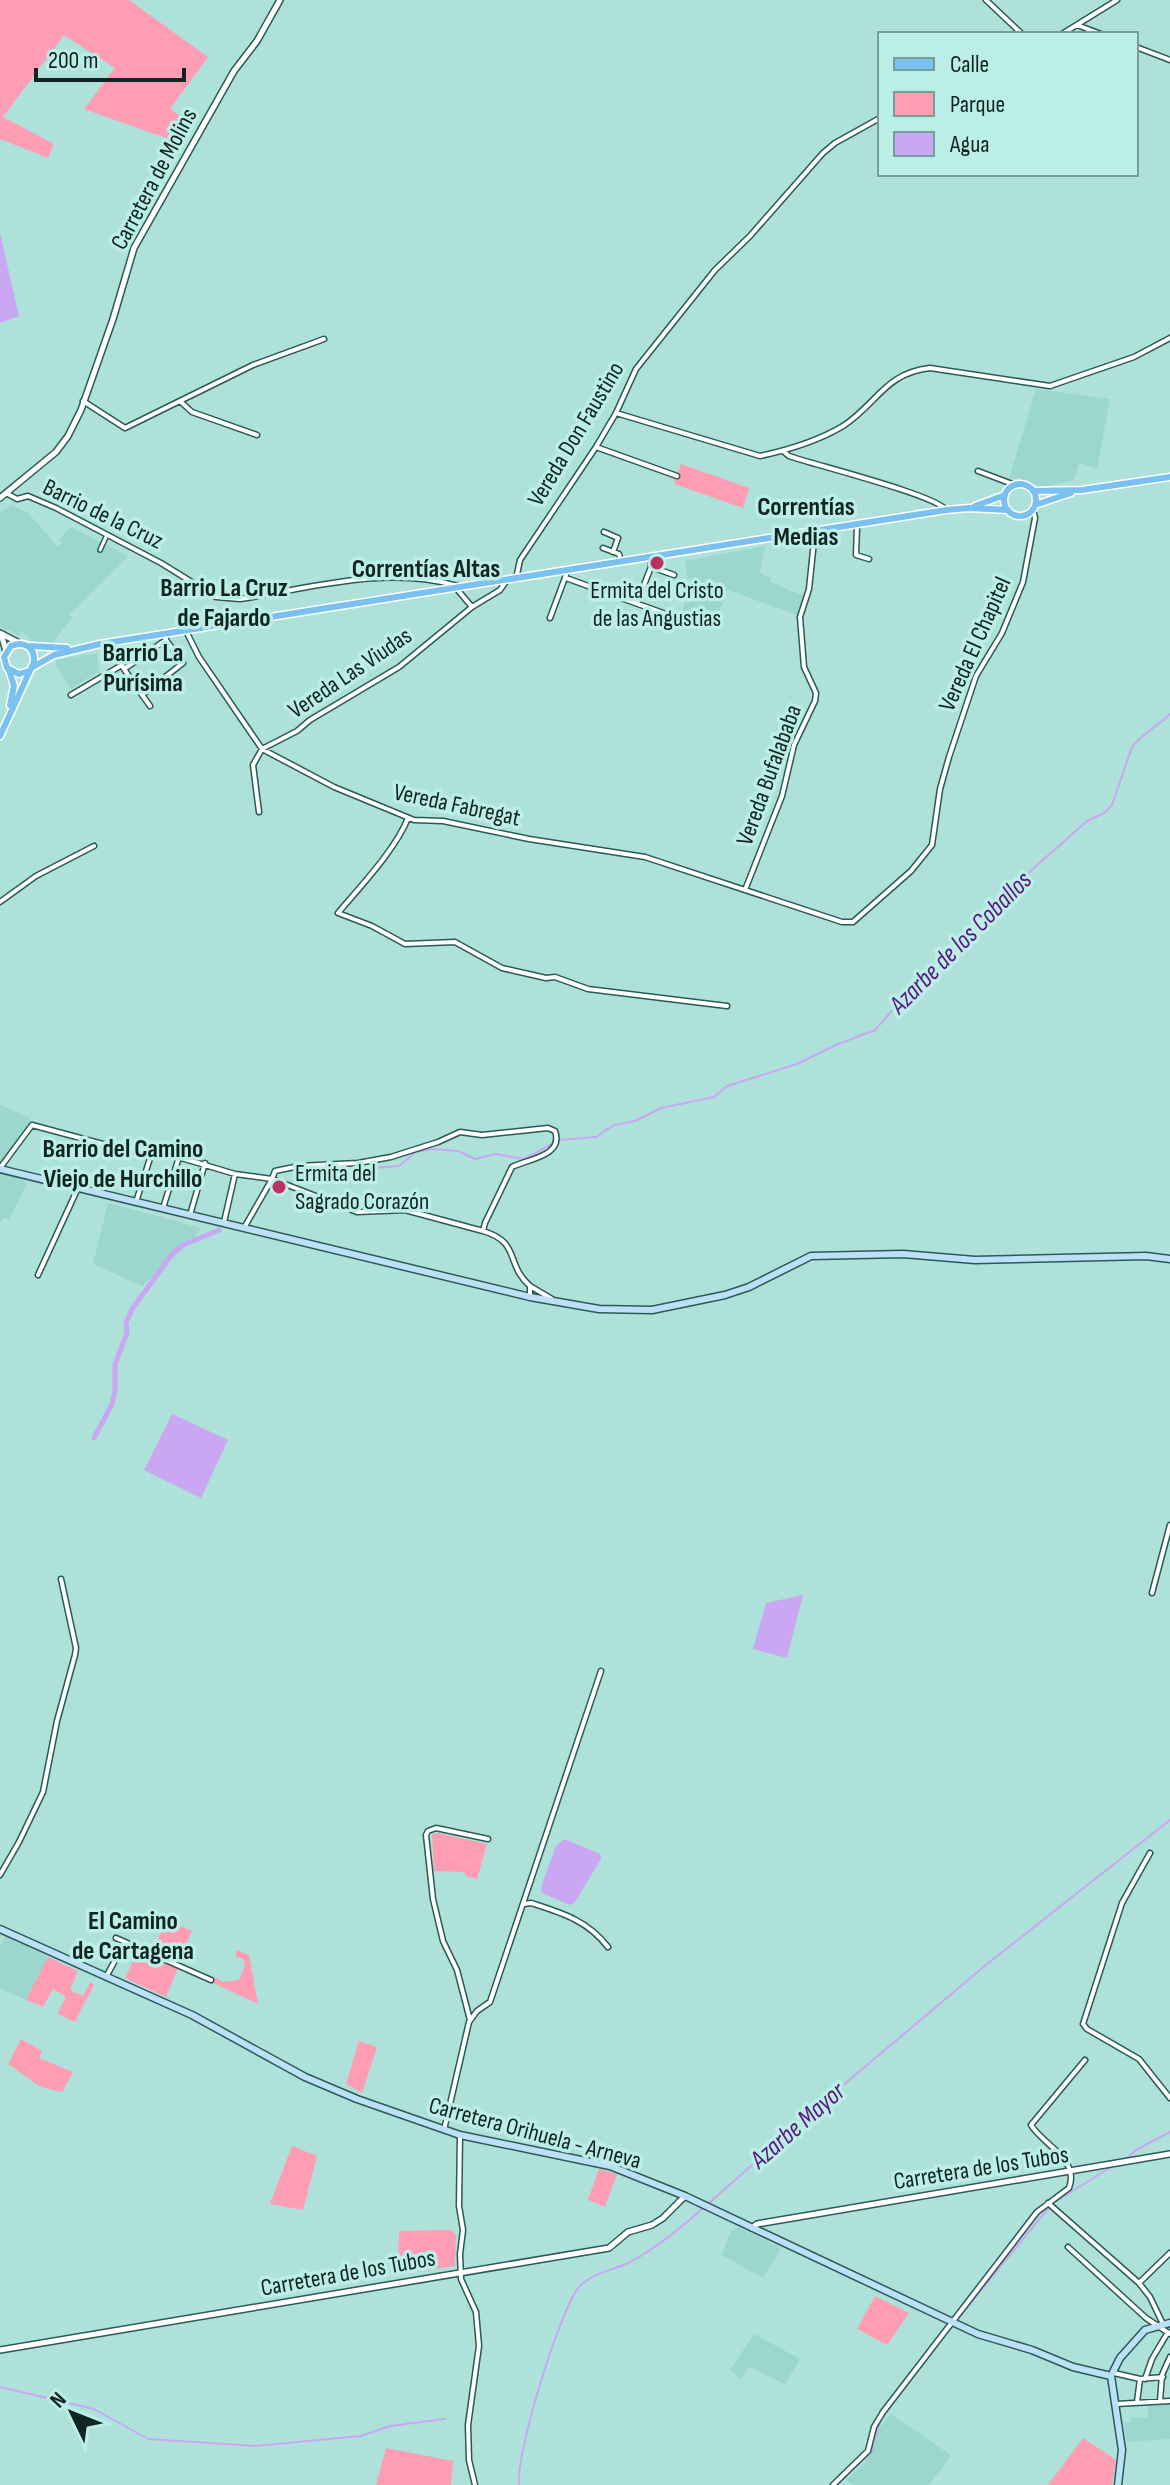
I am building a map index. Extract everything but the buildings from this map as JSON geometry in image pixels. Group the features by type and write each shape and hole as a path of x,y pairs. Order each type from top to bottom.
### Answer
{"main road":[{"path":"969,508 1005,495 1015,485 1025,485 1033,491 1082,490 1170,477"},
{"path":"1005,495 1004,503 1016,515 1026,514 1034,507 1082,490"},
{"path":"1033,491 1034,507"},
{"path":"5,724 14,692 5,668 4,654 19,643 41,649 75,648 165,637 186,631 458,587 567,574 621,562 946,510 1008,510"},
{"path":"0,736 31,669 34,653 28,646"},
{"path":"5,668 19,674 75,648"},
{"path":"0,1169 530,1297 599,1309 652,1310 725,1295 749,1287 811,1256 903,1254 975,1260 1146,1256 1170,1259"},
{"name":"Carretera Orihuela - Arneva","path":"2,1930 192,2015 305,2077 460,2135 610,2166 685,2196 953,2323 1073,2367 1112,2374"},
{"path":"1118,2485 1122,2450 1112,2374 1120,2358 1145,2330 1155,2326 1167,2331 1170,2323"}],"street":[{"name":"Carretera de Molins","path":"0,498 56,452 74,425 113,319 134,248 234,71 257,41 280,0"},
{"path":"986,0 1020,32"},
{"path":"1065,32 1117,0"},
{"path":"1077,25 1096,32"},
{"path":"1138,48 1170,60"},
{"name":"Vereda Don Faustino","path":"516,579 520,560 596,447 616,413 629,379 679,313 823,153 878,119"},
{"path":"616,413 760,456 783,451 842,426 890,383 910,370 930,368 1050,386 1134,357 1170,338"},
{"path":"83,401 125,428 253,365 324,339"},
{"path":"181,402 192,412 257,435"},
{"path":"596,447 677,476"},
{"path":"783,451 789,456 836,472 929,498 946,510"},
{"path":"978,471 1015,485"},
{"name":"Barrio de la Cruz","path":"6,493 17,499 28,496 161,563 210,594 228,600 361,578 400,576 433,579 458,587"},
{"name":"Vereda El Chapitel","path":"745,890 842,922 853,922 926,855 934,836 940,789 976,676 1002,633 1023,582 1035,518 1034,507"},
{"path":"1026,514 1035,518"},
{"path":"857,526 856,555 869,559"},
{"path":"604,532 618,538 613,552"},
{"name":"Vereda Bufalababa","path":"745,890 782,796 794,745 815,701 816,693 804,667 800,617 809,589 815,532"},
{"path":"100,550 107,535"},
{"path":"603,548 619,554 621,562"},
{"path":"637,603 651,567 651,557"},
{"path":"651,567 674,575"},
{"path":"550,618 567,574 663,613"},
{"name":"Vereda Las Viudas","path":"262,749 297,731 310,720 399,667 472,607 500,590 507,580"},
{"path":"458,587 472,607"},
{"name":"Vereda Fabregat","path":"186,631 199,657 262,749 334,787 408,818 443,821 529,839 645,857 745,890"},
{"path":"0,633 19,643"},
{"path":"0,633 4,654"},
{"path":"124,669 165,637 183,663 142,695"},
{"path":"71,695 122,665 150,706"},
{"path":"259,812 253,765 262,749"},
{"path":"408,818 382,858 338,913 372,926 405,944 455,942 502,968 546,978 555,977 588,989 727,1006"},
{"path":"0,902 36,876 94,846"},
{"path":"0,1169 32,1125 125,1150 179,1157 235,1174 272,1179 357,1212 400,1209 498,1235 509,1246 518,1276 557,1303"},
{"path":"244,1228 275,1171 391,1157 460,1132 482,1135 548,1128 555,1131 558,1139 555,1148 510,1170 483,1231"},
{"path":"136,1202 152,1152"},
{"path":"163,1208 179,1157"},
{"path":"190,1215 205,1163"},
{"path":"223,1223 235,1174"},
{"path":"38,1275 78,1188"},
{"path":"530,1286 530,1297"},
{"path":"1152,1593 1170,1525"},
{"path":"0,1875 43,1792 57,1721 75,1655 61,1579"},
{"path":"470,2020 490,2002 601,1671"},
{"path":"444,2130 470,2020 457,1970 440,1929 433,1899 426,1835 436,1828 488,1839"},
{"path":"1150,1853 1122,1903 1083,2024 1139,2059 1170,2098"},
{"path":"523,1904 531,1903 576,1917 608,1947"},
{"path":"0,1939 2,1930"},
{"path":"116,1938 211,1980"},
{"path":"106,1977 125,1942"},
{"path":"833,2485 868,2451 874,2427 883,2412 1037,2212 1069,2188 1071,2171 1067,2161 1031,2125 1085,2060"},
{"path":"460,2135 459,2206 463,2230 460,2272 463,2286 476,2312 478,2327 479,2354 468,2425 469,2460 475,2485"},
{"name":"Carretera de los Tubos","path":"751,2228 757,2224 1170,2154"},
{"name":"Carretera de los Tubos","path":"0,2350 609,2248 628,2232 652,2225 663,2218 685,2196"},
{"path":"1048,2203 1139,2283 1163,2321 1167,2331 1143,2379 1137,2402"},
{"path":"1068,2247 1146,2318 1167,2331"},
{"path":"1139,2283 1170,2253"},
{"path":"1160,2401 1170,2357"},
{"path":"1112,2374 1143,2379 1170,2378"},
{"path":"1116,2404 1170,2401"}],"shaded area":[{"path":"1036,389 1110,399 1097,469 1079,463 1074,480 1040,488 1020,478 1009,479"},
{"path":"11,505 28,513 58,547 62,543 59,540 71,527 128,556 70,614 71,619 50,646 32,641 22,631 18,636 0,627 0,512"},
{"path":"765,546 760,573 771,578 770,582 806,597 797,615 728,590 712,628 680,616 694,580 687,578 685,561"},
{"path":"97,653 99,671 71,689 56,660"},
{"path":"0,1105 31,1118 7,1166 27,1183 9,1220 4,1218 0,1222"},
{"path":"108,1203 201,1228 192,1241 142,1286 93,1264"},
{"path":"5,1936 48,1957 26,2000 0,1988 0,1947"},
{"path":"738,2227 781,2248 763,2278 722,2255 730,2232"},
{"path":"754,2334 800,2359 785,2384 749,2367 741,2379 730,2370"},
{"path":"1170,2404 1170,2439 1127,2442 1124,2423 1131,2422 1131,2418 1148,2418 1148,2405"},
{"path":"891,2414 951,2455 929,2485 854,2485 846,2480 865,2463 880,2427"}],"green space":[{"path":"0,0 129,0 208,57 170,109 194,126 183,144 84,109 115,68 64,35 3,117 54,144 48,158 0,139"},
{"path":"681,464 749,488 743,508 674,484"},
{"path":"432,1834 487,1844 477,1879 466,1876 464,1872 434,1871"},
{"path":"166,1920 192,1931 177,1962 153,1951"},
{"path":"237,1950 249,1955 258,2004 211,1982 213,1976 223,1982 239,1980 245,1965 243,1959 235,1956"},
{"path":"138,1951 178,1968 166,1997 125,1978"},
{"path":"48,1957 78,1971 70,1990 83,1996 90,1982 94,1985 75,2022 57,2014 66,1997 53,1989 43,2007 26,2000"},
{"path":"21,2039 42,2051 39,2058 73,2072 62,2092 41,2087 8,2064"},
{"path":"359,2041 377,2047 362,2093 346,2084"},
{"path":"292,2146 317,2156 303,2210 270,2204"},
{"path":"599,2169 617,2174 605,2207 588,2200"},
{"path":"452,2230 456,2236 455,2266 398,2272 399,2231"},
{"path":"875,2296 909,2313 887,2345 857,2329"},
{"path":"1083,2438 1116,2460 1112,2485 1048,2485"},
{"path":"386,2448 453,2461 451,2485 376,2485"}],"water":[{"path":"0,233 19,316 0,323"},
{"path":"172,1414 228,1440 201,1498 144,1470"},
{"path":"803,1595 787,1658 753,1649 766,1603"},
{"path":"564,1839 600,1854 601,1859 575,1902 570,1905 542,1893 541,1887 556,1846"}],"waterway":[{"name":"Azarbe de los Coballos","path":"559,1140 596,1137 614,1125 635,1121 661,1108 714,1097 727,1086 797,1064 875,1030 930,968 970,941 1017,883 1087,821 1104,813 1112,805 1132,747 1170,714"},
{"path":"302,1169 329,1180 351,1181 362,1179 374,1168 399,1166 416,1152 433,1149 458,1151 475,1159 496,1154 524,1159 554,1143"},
{"path":"94,1438 112,1404 115,1364 132,1309 173,1253 183,1245 219,1230"},
{"name":"Azarbe Mayor","path":"709,2203 987,1964 1170,1820"},
{"path":"1127,2158 1170,2132"},
{"path":"1052,2204 1111,2167"},
{"path":"956,2321 1050,2206"},
{"name":"Azarbe Mayor","path":"519,2485 531,2415 571,2299 580,2286 591,2278 650,2250 704,2207"},
{"path":"883,2416 952,2326"},
{"path":"0,2387 94,2409 148,2439 255,2446 361,2436 390,2426 445,2419"},
{"path":"837,2485 871,2452 880,2422"}],"place":[{"name":"Ermita del Cristo de las Angustias","path":"657,563"},
{"name":"Ermita del Sagrado Corazón","path":"279,1187"}],"district":[{"name":"Correntías Medias","path":"806,522"},
{"name":"Correntías Altas","path":"426,569"},
{"name":"Barrio La Cruz de Fajardo","path":"224,603"},
{"name":"Barrio La Purísima","path":"143,668"},
{"name":"Barrio del Camino Viejo de Hurchillo","path":"123,1164"},
{"name":"El Camino de Cartagena","path":"133,1936"}]}
